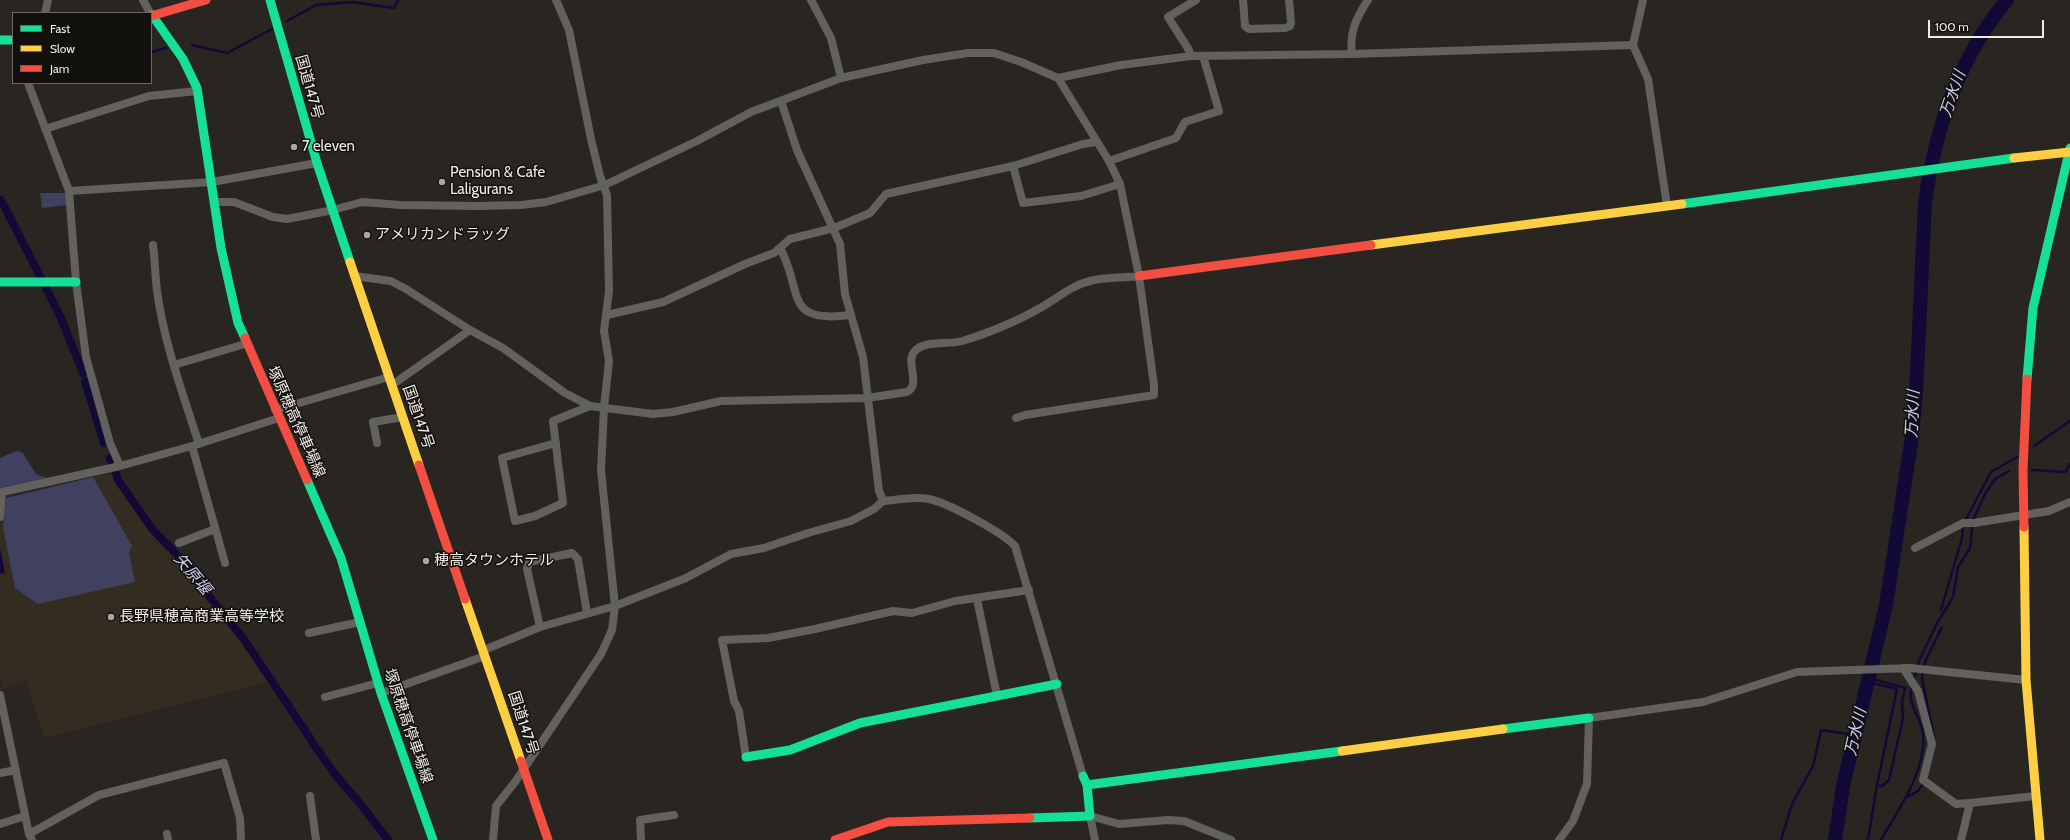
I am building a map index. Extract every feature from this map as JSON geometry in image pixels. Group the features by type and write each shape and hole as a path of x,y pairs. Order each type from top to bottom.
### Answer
{"main road":[{"path":"152,14 206,0"},
{"name":"国道147号","path":"270,0 317,163 354,276 548,840"},
{"name":"塚原穂高停車場線","path":"152,15 188,67 197,91 231,299 246,344 341,558 381,693 433,840"},
{"path":"0,40 12,40"},
{"path":"1139,276 1667,206 1912,171 2070,151 2033,308 2028,358 2023,470 2026,680 2040,840"},
{"path":"0,282 76,282"},
{"path":"746,757 790,750 860,724 1057,684"},
{"path":"1087,785 1589,718"},
{"path":"835,840 888,822 1090,816 1087,785 1083,776"}],"street":[{"path":"45,12 48,0"},
{"path":"143,0 150,12"},
{"path":"493,840 496,806 523,770 601,654 612,630 614,606 601,470 604,407 609,361 604,331 609,290 609,222 607,195 605,185 600,176 591,138 569,30 556,0"},
{"path":"811,0 830,38 841,78"},
{"path":"1191,56 1189,50 1168,17 1196,0"},
{"path":"1243,0 1245,26 1256,29 1285,28 1290,26 1289,0"},
{"path":"1352,54 1350,41 1354,22 1368,0"},
{"path":"1643,0 1633,45 1649,84 1667,206"},
{"path":"214,202 234,202 273,217 287,219 333,210 362,202 409,205 521,205 546,202 605,185 697,141 751,112 841,78 923,60 968,53 994,53 1021,62 1058,78 1121,65 1191,56 1352,54 1633,45"},
{"path":"1109,161 1176,138 1185,122 1219,110 1203,56"},
{"path":"1016,418 1025,415 1154,395 1139,276 1120,184 1109,161 1058,78"},
{"path":"28,84 69,191 76,282 86,356 110,443 120,466"},
{"path":"45,129 149,96 197,91"},
{"path":"781,101 797,150 840,244 845,294 863,357 879,491 883,500"},
{"path":"606,316 663,302 745,264 774,253 790,239 834,228 870,213 886,194 1013,166 1083,144 1096,142"},
{"path":"69,191 212,182 317,163"},
{"path":"1013,166 1023,203 1081,196 1120,184"},
{"path":"153,245 157,292 174,365 196,445 215,529 225,563"},
{"path":"780,248 785,258 800,304 806,312 815,316 831,318 850,315"},
{"path":"354,276 391,281 406,289 470,330 504,348 565,393 590,406 653,414 673,412 720,401 867,398 907,392 912,389 913,385 911,358 913,353 919,348 928,345 960,341 985,332 1040,309 1072,288 1094,280 1139,276"},
{"path":"0,517 1,492 120,466 196,445 277,414 391,381 470,330"},
{"path":"174,365 246,344"},
{"path":"556,444 502,458 515,521 535,516 564,503 553,421 590,406"},
{"path":"377,443 373,422 403,417"},
{"path":"381,693 484,653 540,627 588,612 614,606 686,578 731,554 764,548 857,518 874,509 883,500 927,499 941,502 1004,537 1016,546 1083,776"},
{"path":"1915,548 1963,523 1974,523 2024,516 2049,511 2070,502"},
{"path":"179,543 215,529"},
{"path":"540,627 527,569 529,562 572,553 578,559 588,612"},
{"path":"746,757 739,711 734,701 722,640 768,638 893,611 912,613 955,601 977,599 1029,590"},
{"path":"977,599 997,696"},
{"path":"309,633 360,622"},
{"path":"1559,840 1572,821 1588,784 1589,718 1703,702 1796,672 1892,667 1926,669 2026,680"},
{"path":"1906,668 1918,691 1932,744 1923,780 1956,804 2036,796"},
{"path":"325,697 378,683"},
{"path":"0,695 25,816 31,837 99,795 224,763 240,818 241,840"},
{"path":"0,773 16,770"},
{"path":"310,796 316,840"},
{"path":"1960,840 1970,803"},
{"path":"641,840 640,820 674,815"},
{"path":"0,824 25,816"},
{"path":"1095,840 1090,816 1119,824 1168,820 1184,821 1231,840"}],"shaded area":[{"path":"40,193 66,193 68,205 42,208"},
{"path":"16,451 22,452 36,474 47,478 0,488 0,458"},
{"name":"長野県穂高商業高等学校","path":"112,473 155,535 186,569 204,595 241,639 269,682 44,738 26,679 3,689 0,675 0,520 3,518 6,498"},
{"path":"93,477 132,546 129,553 135,582 38,604 15,588 3,528 6,498"},
{"path":"0,548 5,573 0,574"}],"waterway":[{"path":"287,21 316,5 352,2 394,8 398,0"},
{"name":"万水川","path":"1835,840 1843,786 1886,605 1911,443 1916,394 1925,203 1929,176 1935,148 1943,122 1963,70 1975,46 1990,22 2007,0"},
{"path":"192,45 227,53 272,29"},
{"path":"152,52 166,48"},
{"name":"矢原堰","path":"1,200 41,278"},
{"name":"矢原堰","path":"45,286 61,318 74,351"},
{"name":"矢原堰","path":"76,355 83,373"},
{"name":"矢原堰","path":"85,381 104,443"},
{"path":"2034,446 2070,421"},
{"path":"1965,521 1991,472 2017,457"},
{"name":"矢原堰","path":"110,458 112,464"},
{"path":"2032,470 2065,472 2070,464"},
{"name":"矢原堰","path":"115,471 118,480 153,530 189,567 204,590 243,638 310,738"},
{"path":"1914,680 1919,661 1937,623 1953,597 1958,567 1970,548 1973,520 1985,494 1995,479 2009,471"},
{"path":"1941,610 1962,538 1963,526"},
{"path":"1934,737 1922,679 1925,662 1942,627"},
{"path":"1869,678 1905,688 1902,703 1903,718 1889,780 1882,786 1877,785"},
{"path":"1868,682 1897,689 1877,785 1868,840"},
{"path":"1881,840 1903,803 1921,761 1923,733 1912,704 1912,687"},
{"path":"1781,840 1792,804 1813,766 1821,730 1855,735"},
{"name":"矢原堰","path":"312,742 337,777 359,802"},
{"path":"1905,798 1918,791 1924,783"},
{"name":"矢原堰","path":"362,806 388,840"}],"traffic: fast":[{"path":"270,0 317,163 350,262"},
{"path":"152,15 183,59 197,88 221,248 238,323 245,338"},
{"path":"0,40 12,40"},
{"path":"2027,379 2033,308 2070,148"},
{"path":"1682,204 2014,158"},
{"path":"0,282 76,282"},
{"path":"307,480 341,558 381,693 433,840"},
{"path":"746,757 790,750 860,723 1057,684"},
{"path":"1503,729 1589,718"},
{"path":"1087,785 1342,751"},
{"path":"1030,818 1090,816 1087,785 1083,776"}],"traffic: slow":[{"path":"2014,158 2070,152"},
{"path":"1371,245 1682,204"},
{"path":"350,262 419,465"},
{"path":"2024,527 2026,680 2040,840"},
{"path":"465,599 521,761"},
{"path":"1342,751 1503,729"}],"traffic: jam":[{"path":"152,16 206,0"},
{"path":"1139,276 1371,245"},
{"path":"245,338 307,480"},
{"path":"2024,527 2023,470 2027,379"},
{"path":"419,465 465,599"},
{"path":"521,761 548,840"},
{"path":"835,840 888,822 1030,818"}],"place":[{"name":"7 eleven","path":"294,147"},
{"name":"Pension & Cafe Laligurans","path":"442,182"},
{"name":"アメリカンドラッグ","path":"367,235"},
{"name":"穂高タウンホテル","path":"426,561"},
{"name":"長野県穂高商業高等学校","path":"111,617"}]}
